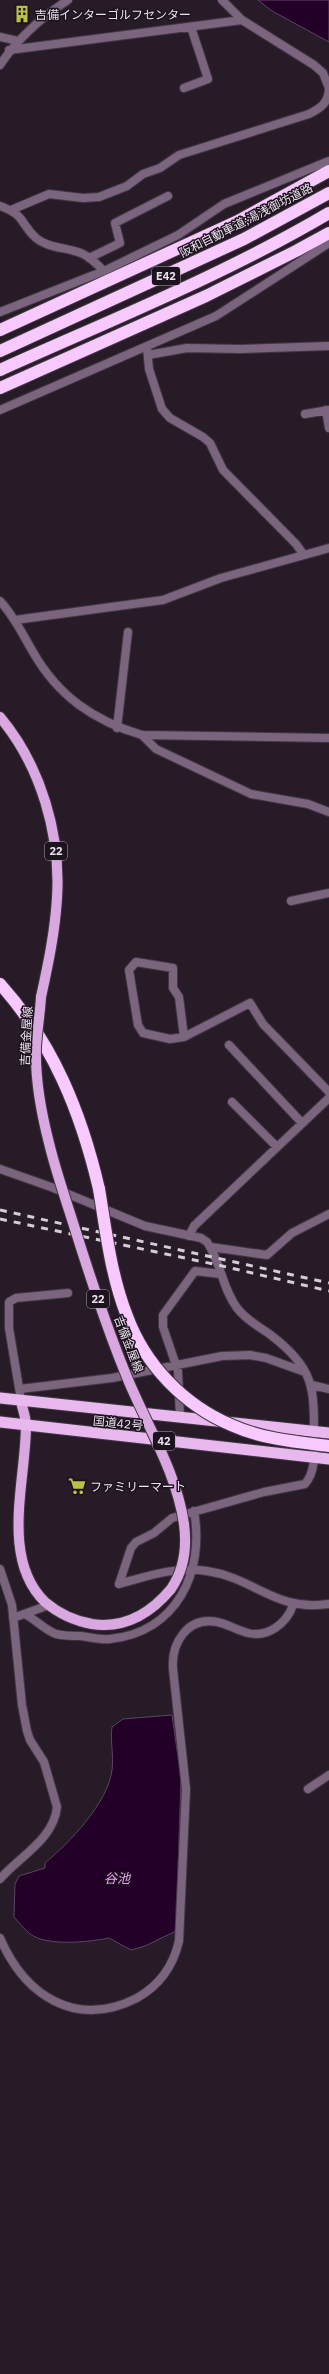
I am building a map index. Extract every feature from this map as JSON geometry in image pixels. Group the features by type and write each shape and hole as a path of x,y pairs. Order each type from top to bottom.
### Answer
{"highway":[{"path":"0,330 238,221 329,171"},
{"name":"阪和自動車道;湯浅御坊道路","path":"0,351 244,239 329,193"},
{"name":"E42","path":"0,370 177,293 271,246 329,213"},
{"path":"0,388 206,296 296,252 329,232"},
{"path":"0,984 38,1033 60,1072 85,1133 99,1189 114,1275 127,1317 137,1340 148,1358 170,1384 189,1401 232,1426 276,1438 329,1446"},
{"name":"国道42号","path":"0,1398 329,1433"},
{"name":"国道42号","path":"0,1422 26,1424 78,1432 329,1459"}],"main road":[{"name":"吉備金屋線","path":"0,717 16,738 35,775 48,812 56,854 58,876 55,923 41,998 36,1048 43,1118 54,1162 108,1325 129,1381 166,1464 182,1510 185,1534 184,1554 180,1570 171,1589 148,1612 136,1619 114,1625 101,1625 74,1619 49,1605 31,1587 24,1573 17,1541 17,1498 26,1424 21,1401"}],"street":[{"path":"0,65 9,50 18,41 51,11 68,0"},
{"path":"11,210 49,194 83,198 99,196 127,186 143,174 160,168 179,155 309,114 322,107 328,97 329,88 323,73 303,56 242,20 222,0"},
{"path":"9,50 242,20"},
{"path":"184,88 208,79 191,27"},
{"path":"0,37 18,41"},
{"path":"0,312 104,271 178,236 224,204 329,161"},
{"path":"89,258 120,243 115,223 168,196"},
{"path":"0,206 11,210 25,221 36,237 47,244 82,254 104,271"},
{"path":"0,410 147,351 216,316 329,242"},
{"path":"147,351 187,348 240,349 329,346"},
{"path":"147,351 149,369 162,409 170,418 203,437 210,443 223,470 296,544 304,555"},
{"path":"305,414 328,410 329,428"},
{"path":"15,620 163,600 221,578 304,555 328,551"},
{"path":"0,601 15,620 40,664 66,696 88,713 117,728 142,735 329,738"},
{"path":"117,728 128,632"},
{"path":"142,735 156,749 251,794 308,804 329,812"},
{"path":"291,901 329,893"},
{"path":"184,1037 179,997 173,988 173,968 136,962 129,970 138,1025 143,1033 170,1039 184,1037 250,1003 263,1024 329,1092"},
{"path":"229,1045 302,1123"},
{"path":"189,1236 194,1226 329,1098"},
{"path":"232,1102 277,1147"},
{"path":"0,1169 44,1185 145,1226 201,1238 211,1247 233,1302 244,1316 282,1345 306,1372 312,1385 314,1458 313,1472 305,1484 264,1492 172,1518 154,1533 136,1542 131,1548 119,1584 170,1570 194,1569 232,1577 293,1604 305,1606 329,1604"},
{"path":"211,1247 267,1255 292,1233 329,1214"},
{"path":"180,1417 176,1365 163,1327 163,1315 195,1271 221,1274"},
{"path":"21,1401 9,1328 9,1302 16,1298 68,1293"},
{"path":"20,1389 112,1378 203,1358 250,1355 306,1372"},
{"path":"312,1385 329,1389"},
{"path":"25,1614 56,1634 89,1638 120,1637 150,1626 167,1613 181,1596 194,1569 198,1541 194,1511"},
{"path":"0,1569 10,1594 27,1731 30,1740 44,1762 57,1808 56,1814 48,1831 0,1879"},
{"path":"0,1938 15,1965 39,1991 61,2004 84,2011 104,2010 124,2004 143,1994 164,1976 175,1959 179,1941 186,1789 172,1664 173,1650 182,1633 196,1625 209,1621 248,1633 266,1633 281,1623 290,1612 293,1604"},
{"path":"13,1618 49,1605"},
{"path":"308,1789 329,1775"}],"water":[{"path":"258,0 329,0 329,42 272,11"},
{"name":"谷池","path":"172,1715 181,1778 176,1931 145,1946 131,1950 109,1938 80,1942 56,1942 36,1937 29,1933 14,1917 15,1884 19,1876 45,1868 45,1863 65,1845 95,1809 109,1783 112,1770 112,1727 123,1719"}],"railway":[{"path":"0,1210 329,1283"},
{"path":"0,1219 218,1265 329,1291"}],"place":[{"name":"吉備インターゴルフセンター","path":"22,14"},
{"name":"ファミリーマート","path":"77,1486"}]}
